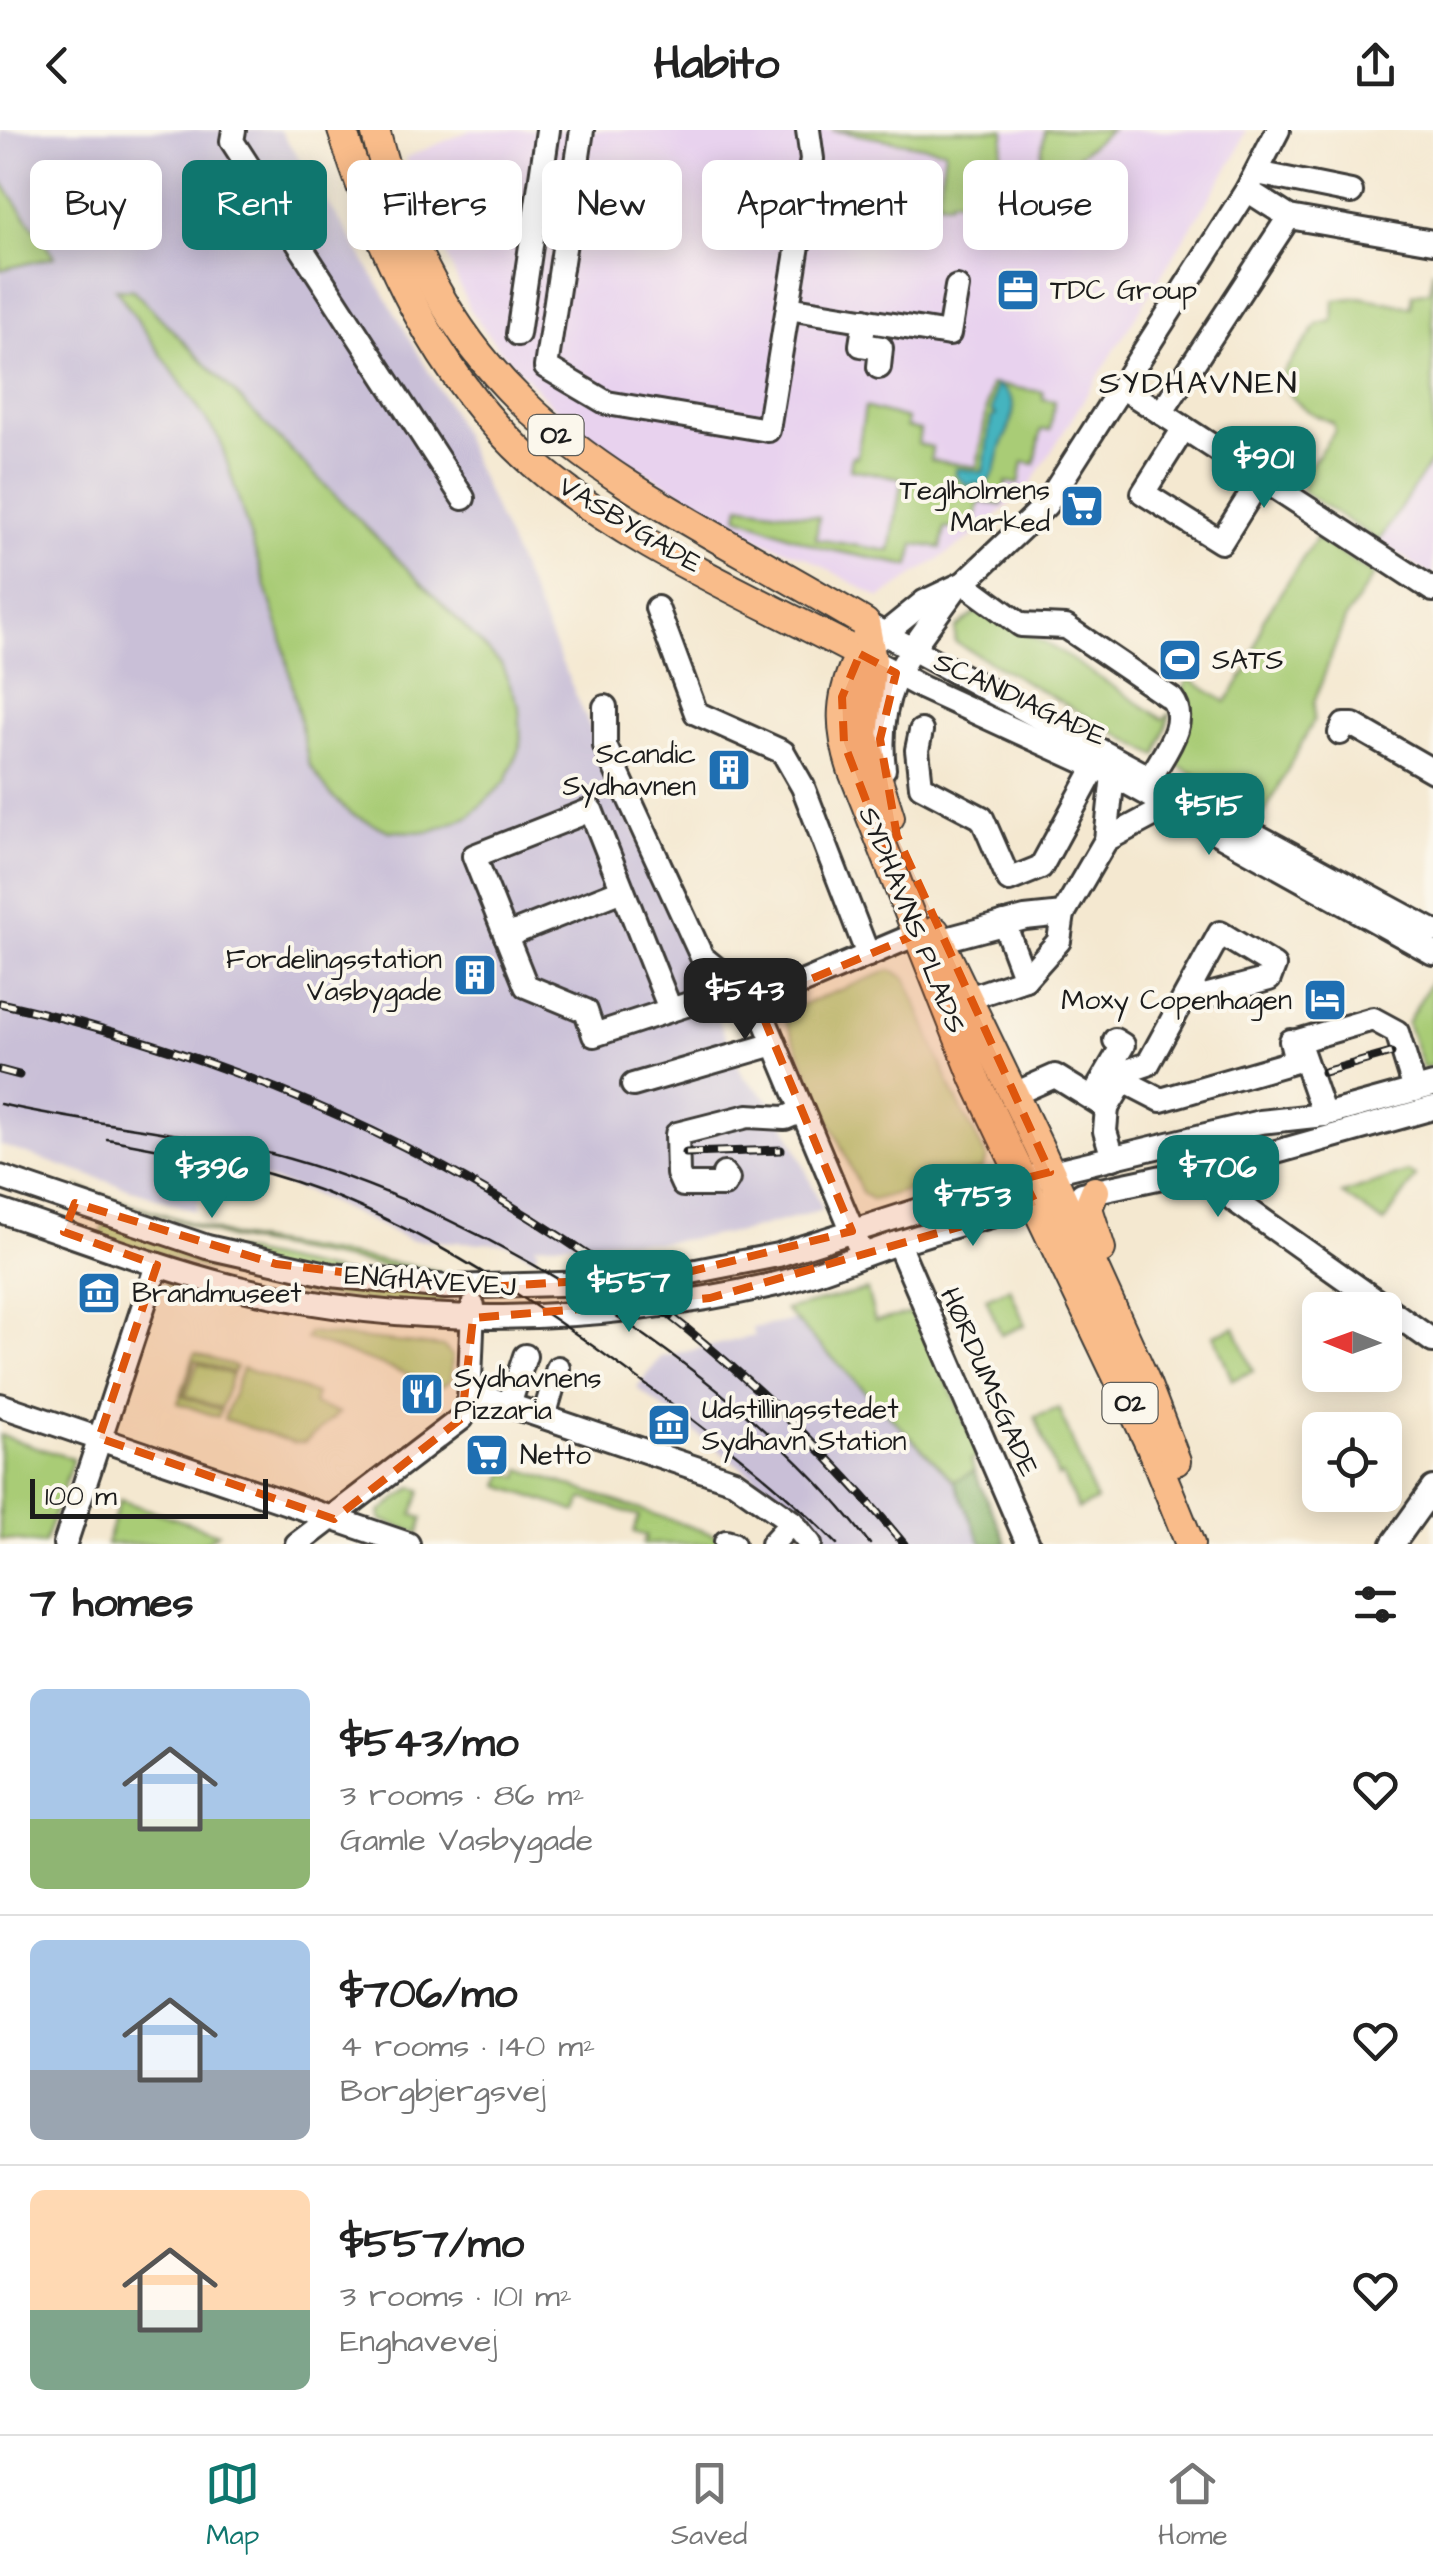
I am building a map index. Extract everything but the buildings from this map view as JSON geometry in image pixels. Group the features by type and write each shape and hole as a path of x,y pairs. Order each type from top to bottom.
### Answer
{"main road":[{"name":"VASBYGADE","path":"342,130 362,194 415,308 487,415 531,461 618,524 875,648"},
{"name":"VASBYGADE","path":"375,130 411,246 434,293 495,378 572,449 875,648"},
{"name":"SYDHAVNS PLADS","path":"875,648 864,735 975,1079 1036,1176"},
{"name":"SYDHAVNS PLADS","path":"875,648 842,697 844,743 928,937 966,999 1012,1095 1036,1176"},
{"name":"O2","path":"1036,1176 1190,1544"},
{"path":"1095,1191 1089,1217 1131,1323 1144,1378"},
{"name":"O2","path":"1048,1202 1144,1378 1209,1544"}],"street":[{"path":"234,130 232,141 464,498"},
{"path":"518,334 548,130"},
{"path":"582,130 546,367 558,378 607,403 768,430 812,159 808,130"},
{"path":"875,648 910,648 960,585 1046,505 1252,182 1278,130"},
{"path":"1252,182 1352,192"},
{"path":"1252,182 1289,217 1433,242"},
{"path":"1161,413 1289,217"},
{"path":"788,308 949,334 957,287"},
{"path":"865,320 861,345 881,348 878,366"},
{"path":"1123,388 1433,590"},
{"path":"1184,428 1142,493 1221,542 1261,478"},
{"path":"875,648 924,602 960,585"},
{"path":"960,585 1021,625 1066,628 1172,700 1180,711 1178,725 1152,775"},
{"path":"658,608 696,713 783,752 804,787 868,954"},
{"name":"SCANDIAGADE","path":"875,648 1170,806 1433,954"},
{"name":"SCANDIAGADE","path":"910,648 1152,775 1433,931"},
{"path":"605,707 605,746 702,956 757,1002 863,1256"},
{"path":"1340,733 1344,725 1353,725 1433,771"},
{"path":"921,731 917,750 920,786 982,818 1009,880 1042,867 1104,770"},
{"path":"966,999 1026,978 1059,940 1064,914 1106,840 1104,770"},
{"path":"1106,840 1170,806"},
{"path":"670,1009 591,810 474,856 526,986 586,1010 594,1035 695,1002 705,992 737,985"},
{"path":"1048,855 1086,876"},
{"path":"506,936 622,890"},
{"path":"757,1002 868,954 928,937 1064,914"},
{"path":"1004,923 1026,978"},
{"path":"1099,1103 1130,1070 1148,1064 1182,1002"},
{"path":"1295,1040 1388,1014 1424,1088"},
{"path":"1113,1158 1099,1103 1122,1045 1115,1040"},
{"path":"1124,1080 1161,1100 1296,1061 1295,1040"},
{"path":"1295,1040 1324,1114"},
{"path":"633,1085 774,1044"},
{"path":"1012,1095 1054,1076 1099,1103"},
{"name":"ENGHAVEVEJ","path":"0,1178 276,1264 383,1282 473,1288 676,1275 778,1255 1036,1176 1214,1133 1324,1114 1424,1088"},
{"name":"ENGHAVEVEJ","path":"0,1211 157,1265 300,1300 472,1318 587,1313 710,1298 806,1276 898,1243 1048,1202 1223,1164 1433,1108"},
{"path":"724,1174 728,1179 724,1185 683,1185 678,1174 677,1134 748,1116 786,1118 802,1111"},
{"path":"1214,1133 1223,1164 1225,1191 1433,1341"},
{"path":"64,1232 75,1203"},
{"name":"HØRDUMSGADE","path":"898,1243 1028,1544"},
{"path":"65,1544 157,1265"},
{"path":"297,1544 456,1426 467,1411 473,1288"},
{"path":"509,1406 525,1356"},
{"path":"544,1417 558,1368"},
{"path":"470,1392 734,1481 792,1522 810,1544"},
{"path":"0,1405 408,1544"},
{"path":"1394,1544 1433,1488"},
{"path":"772,1544 792,1522"}],"highlighted area":[{"path":"860,654 896,673 880,739 897,836 1050,1172 1023,1179 1036,1205 710,1298 473,1318 462,1418 334,1519 99,1438 157,1265 64,1232 75,1203 276,1264 473,1288 676,1275 852,1231 757,1002 917,934 844,743 842,697"}],"shaded area":[{"path":"0,130 280,130 300,160 182,160 182,250 327,250 327,201 347,231 347,250 358,250 451,410 743,1076 779,1109 823,1210 741,1232 656,1243 623,1240 535,1245 539,1250 533,1257 508,1244 410,1240 308,1192 211,1163 195,1211 0,1145"},
{"path":"471,130 1246,130 1235,157 1031,484 978,533 880,598 808,558 763,541 567,421 499,349 470,310 444,250 522,250 522,160 405,158"},
{"path":"1433,458 1433,577 1379,541"},
{"path":"798,1320 954,1481 982,1544 829,1544 785,1501 637,1388 661,1357 755,1336 752,1328"}],"green space":[{"path":"832,130 1005,130 1000,160 963,160 963,201 943,202 945,150"},
{"path":"1045,130 1111,130 1072,160 1040,160"},
{"path":"0,179 30,222 30,250 49,250 54,257 0,270"},
{"path":"1433,269 1433,458 1379,541 1302,491 1307,470 1335,431 1333,423 1308,411 1293,398 1283,373 1318,324 1333,321 1334,300 1360,297 1411,307 1413,294 1429,291"},
{"path":"116,289 133,290 501,664 519,706 521,744 506,781 470,816 429,832 389,831 351,814 330,794 309,764 282,638 220,440"},
{"path":"991,384 1043,392 1043,399 1055,401 1050,430 1041,430 1035,464 1023,462 1019,484 1006,482 1002,505 979,502 973,532 945,528 941,548 914,544 910,566 821,548 738,516 740,505 819,517 816,539 890,551 902,478 850,469 852,456 857,457 865,407 907,419 906,427 920,430 918,444 932,447 931,460 977,467"},
{"path":"1316,538 1374,575 1346,617 1314,702 1314,720 1265,812 1166,759 1189,719 1181,695 1188,678 1226,702 1251,664 1263,620"},
{"path":"982,608 1057,650 1163,719 1170,714 1157,756 955,642 956,628"},
{"path":"890,970 906,978 952,1091 987,1158 982,1169 873,1200 862,1193 782,1013"},
{"path":"1433,978 1433,1065 1423,1068 1407,1023"},
{"path":"1408,1172 1416,1177 1384,1223 1342,1194"},
{"path":"77,1187 235,1237 419,1267 442,1272 442,1277 232,1239"},
{"path":"105,1222 442,1295 441,1310 285,1291 100,1238"},
{"path":"168,1283 267,1308 266,1311 162,1286"},
{"path":"1010,1288 1025,1325 1001,1335 986,1298"},
{"path":"867,1290 875,1321 917,1312 980,1456 971,1460 974,1471 954,1481 785,1310"},
{"path":"1235,1327 1253,1371 1232,1380 1214,1335"},
{"path":"309,1333 444,1347 452,1356 451,1380 442,1386 306,1339"},
{"path":"195,1353 236,1367 233,1373 195,1360 183,1397 221,1410 218,1417 178,1403"},
{"path":"198,1363 232,1375 221,1408 186,1396"},
{"path":"242,1368 316,1394 313,1404 339,1413 305,1442 294,1443 224,1419"},
{"path":"1059,1408 1096,1501 1078,1509 1062,1475 1058,1477 1035,1417"},
{"path":"0,1435 73,1459 44,1544 0,1539"},
{"path":"521,1469 721,1537 719,1544 643,1544 646,1536 634,1532 639,1516 583,1498 577,1512 500,1486 505,1472 519,1477"},
{"path":"974,1471 1007,1544 982,1544 954,1481"},
{"path":"413,1487 421,1491 413,1515 423,1518 419,1533 381,1520 380,1512"},
{"path":"120,1500 218,1533 203,1544 106,1544"}],"water":[{"path":"996,385 1011,398 1011,421 992,476 985,484 966,485 956,476 956,468 983,472 991,418 996,415 992,411"}],"tram line":[{"path":"0,1104 218,1142 290,1159 367,1185 448,1220 608,1310 684,1364 754,1421 817,1482 870,1544"},
{"path":"107,1139 284,1178 341,1199 425,1239 505,1286 620,1365 750,1465 837,1544"}],"railway":[{"path":"0,1003 131,1037 258,1081 380,1135 497,1198 609,1270 715,1352 813,1443 904,1544"},
{"path":"1324,1072 1391,1053"},
{"path":"0,1070 19,1075"},
{"path":"686,1153 781,1150"}],"place":[{"name":"TDC Group","path":"1018,290"},
{"name":"Teglholmens Marked","path":"1082,506"},
{"name":"SATS","path":"1180,660"},
{"name":"Scandic Sydhavnen","path":"729,770"},
{"name":"Fordelingsstation Vasbygade","path":"475,975"},
{"name":"Moxy Copenhagen","path":"1325,1000"},
{"name":"Brandmuseet","path":"99,1293"},
{"name":"Sydhavnens Pizzaria","path":"422,1394"},
{"name":"Udstillingsstedet Sydhavn Station","path":"669,1425"},
{"name":"Netto","path":"487,1455"}],"district":[{"name":"SYDHAVNEN","path":"1199,383"}]}
